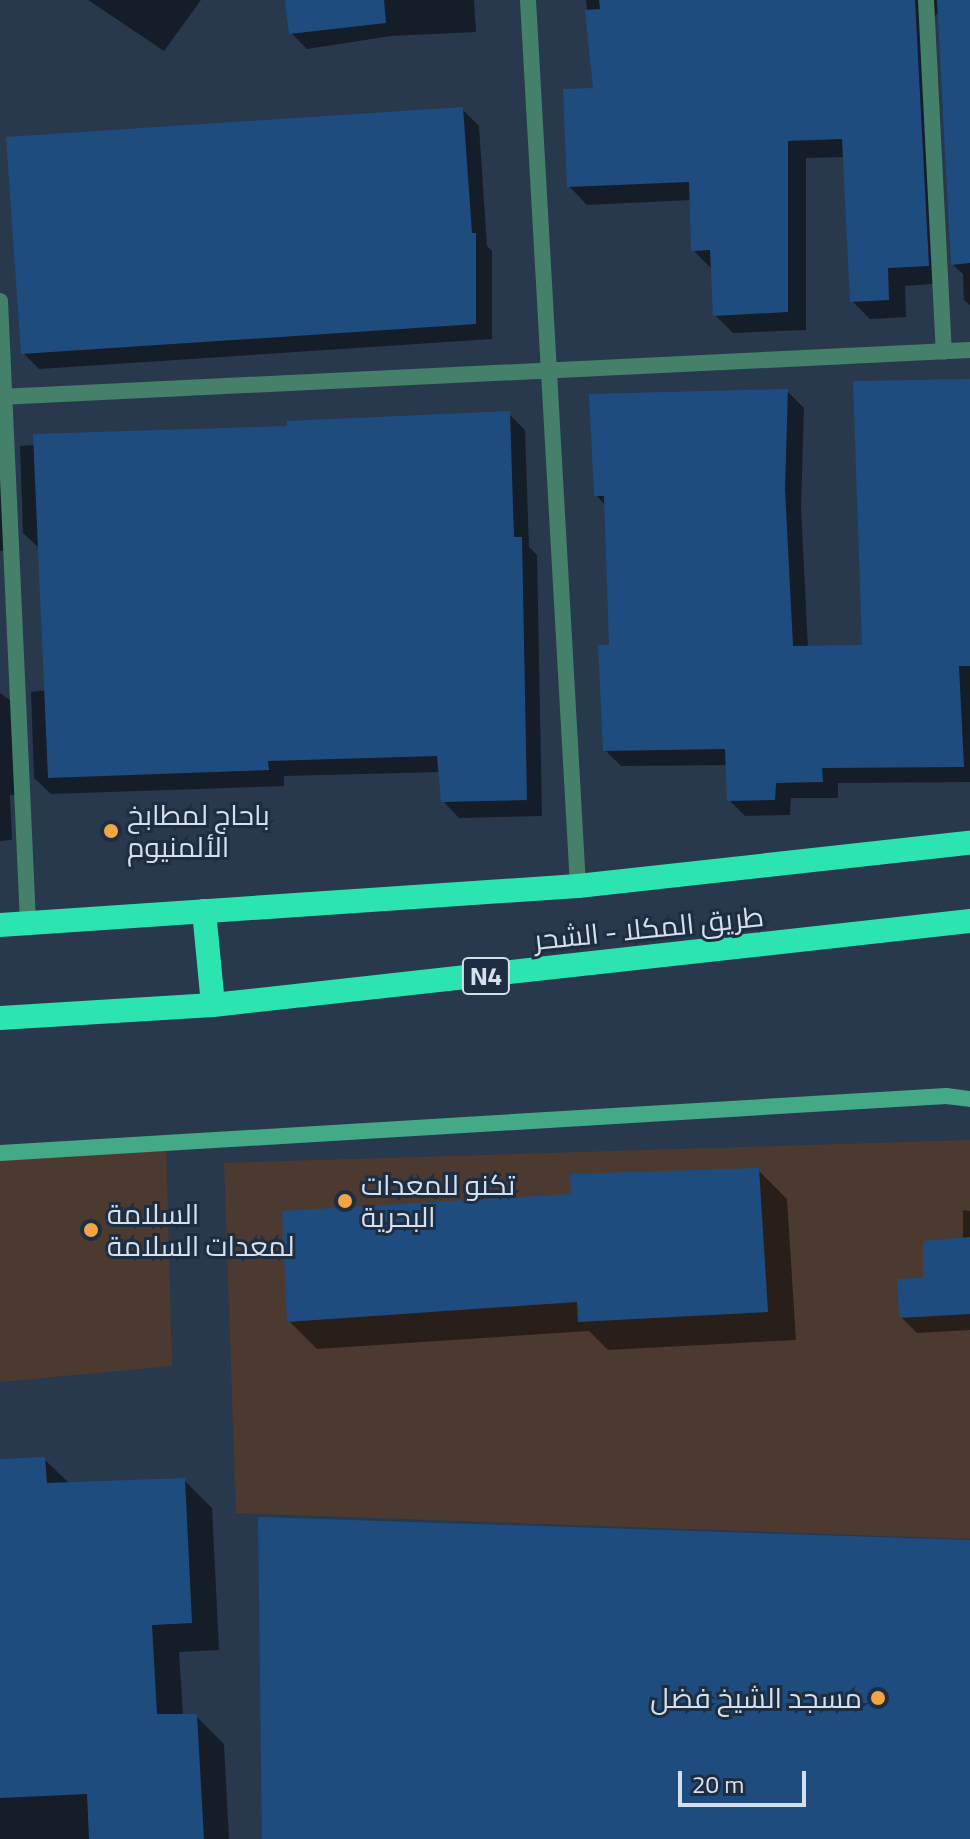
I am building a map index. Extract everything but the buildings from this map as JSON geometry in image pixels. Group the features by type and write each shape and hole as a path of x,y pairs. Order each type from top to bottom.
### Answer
{"highway":[{"name":"طريق المكلا - الشحر","path":"0,925 578,886 970,843"},
{"path":"204,911 213,1005"},
{"name":"طريق المكلا - الشحر","path":"0,1018 213,1005 970,921"}],"street":[{"path":"528,0 578,886"},
{"path":"926,0 944,352"},
{"path":"0,301 28,923"},
{"path":"2,397 970,350"},
{"path":"0,1153 946,1096 970,1099"}],"shaded area":[{"path":"970,1140 970,1539 236,1513 224,1163"},
{"path":"166,1143 172,1366 0,1382 0,1158"}],"place":[{"name":"باحاج لمطابخ الألمنيوم","path":"111,831"},
{"name":"تكنو للمعدات البحرية","path":"345,1201"},
{"name":"السلامة لمعدات السلامة","path":"91,1230"},
{"name":"مسجد الشيخ فضل","path":"878,1698"}]}
